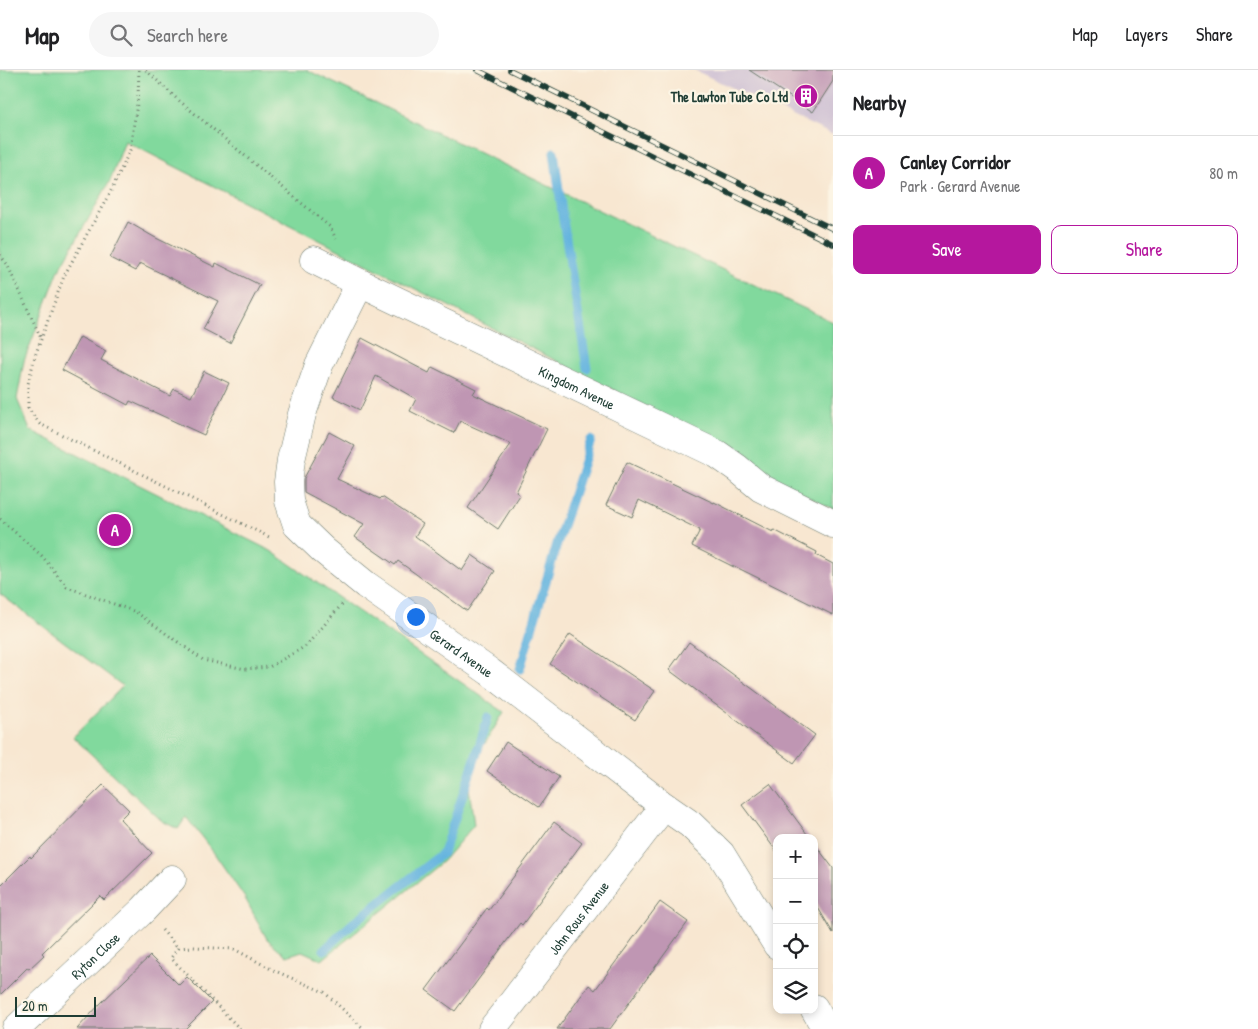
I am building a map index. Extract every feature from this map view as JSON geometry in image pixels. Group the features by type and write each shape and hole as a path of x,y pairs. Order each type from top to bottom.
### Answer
{"street":[{"name":"Kingdom Avenue","path":"314,260 717,454 761,488 833,524"},
{"name":"Gerard Avenue","path":"350,278 302,414 291,460 288,482 289,501 297,525 312,541 361,581 490,672 690,824 721,854 773,938"},
{"name":"John Rous Avenue","path":"492,1029 664,806"},
{"name":"Ryton Close","path":"16,1029 143,910 172,879"},
{"path":"817,1014 826,1029"}],"path":[{"path":"139,70 138,97 130,150 113,187 64,276 35,356 28,384 28,408 40,424 269,537 312,541"},
{"path":"146,70 176,98 330,227 346,262 350,278"},
{"path":"0,255 7,264 42,339"},
{"path":"0,519 42,556 67,587 136,612 202,660 245,669 269,667 306,646 361,581"},
{"path":"143,910 178,948 234,949 273,970 324,992 364,1029"},
{"path":"178,948 171,958 240,1029"}],"shaded area":[{"path":"694,70 833,70 833,135 816,127"}],"green space":[{"path":"0,70 307,70 833,322 833,509 769,477 749,459 125,141 110,181 58,272 24,361 17,399 30,430 271,551 504,712 467,773 474,825 443,861 322,960 302,951 287,956 267,939 245,898 186,817 178,829 162,821 73,737 123,686 0,594"}],"building":[{"name":"The Lawton Tube Co Ltd","path":"749,70 833,70 833,81 813,112"},
{"path":"128,222 215,267 216,263 260,285 230,343 203,329 218,301 140,263 135,271 110,258"},
{"path":"80,337 106,351 101,360 170,396 174,389 191,397 204,371 229,383 204,435 130,401 128,405 62,370"},
{"path":"362,338 429,373 432,367 476,389 473,394 547,429 516,492 520,495 498,529 468,508 511,444 460,421 454,433 410,411 416,399 376,376 360,410 333,397"},
{"path":"329,432 355,446 337,479 380,499 382,497 423,524 415,536 462,571 472,555 495,571 467,611 398,561 395,565 355,537 364,524 304,492 304,478"},
{"path":"627,462 817,552 816,555 833,564 833,615 692,546 700,530 639,500 632,517 606,505"},
{"path":"570,634 655,691 635,720 550,664"},
{"path":"689,642 815,735 794,763 669,670"},
{"path":"506,742 559,777 539,807 487,771"},
{"path":"770,784 807,834 773,834 773,847 742,805"},
{"path":"103,785 129,810 120,819 152,853 104,900 100,896 42,953 44,955 29,969 27,968 0,995 0,886 30,856 31,858"},
{"path":"554,822 582,843 522,925 520,923 455,1011 426,990 487,908 489,910"},
{"path":"818,848 833,868 833,933 818,908"},
{"path":"660,902 688,922 610,1029 557,1029 589,985 595,990"},
{"path":"150,956 179,985 187,977 212,1002 185,1029 77,1029 101,1003"}],"waterway":[{"path":"554,152 587,368"},
{"path":"520,669 557,544 591,440"},
{"path":"324,950 353,923 443,853 488,717"}],"railway":[{"path":"477,70 833,244"},
{"path":"510,70 833,229"}],"place":[{"name":"The Lawton Tube Co Ltd","path":"806,96"},
{"name":"Canley Corridor","path":"115,530"}]}
